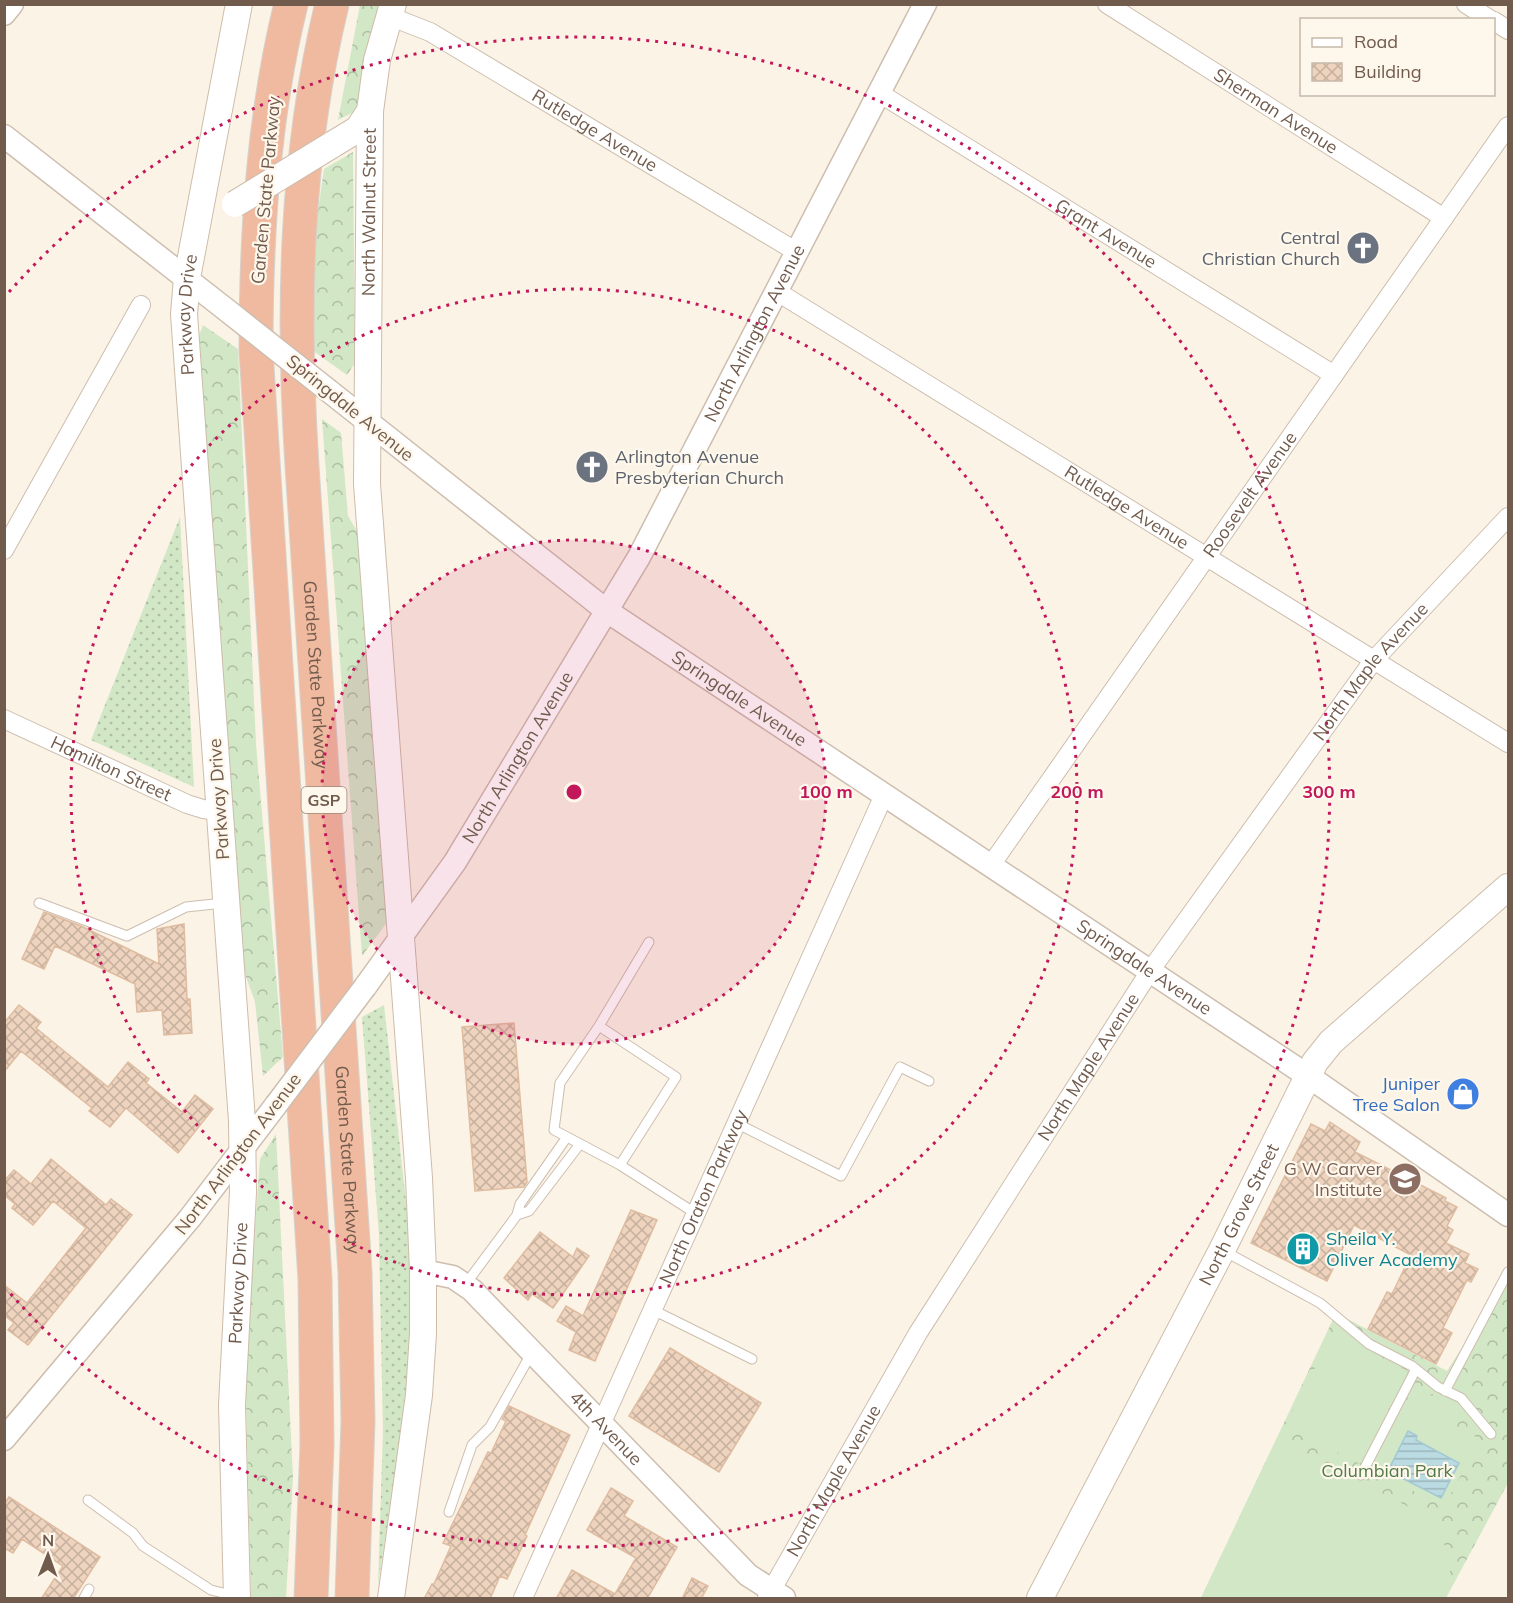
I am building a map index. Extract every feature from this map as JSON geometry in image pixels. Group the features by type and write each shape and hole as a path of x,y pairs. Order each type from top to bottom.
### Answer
{"highway":[{"name":"Garden State Parkway","path":"291,4 264,168 258,259 256,351 315,1279 317,1445 311,1599"},
{"name":"Garden State Parkway","path":"332,4 316,81 305,159 299,228 297,338 302,466 355,1272 358,1421 352,1599"}],"main road":[{"name":"Parkway Drive","path":"237,1597 232,1405 243,1150 185,331 186,278 239,4"},
{"name":"North Walnut Street","path":"366,421 370,111 377,60 391,10"},
{"path":"210,158 209,181 212,196 220,204 235,204 358,129 370,111"},
{"path":"366,421 368,511 421,1197 423,1271 421,1375 391,1599"},
{"name":"North Grove Street","path":"1040,1599 1222,1250 1308,1076 1331,1042 1509,887"}],"street":[{"path":"4,14 12,4"},
{"name":"North Arlington Avenue","path":"4,1439 170,1242 243,1150 400,940 455,862 652,533 925,4"},
{"name":"Sherman Avenue","path":"1107,4 1444,218"},
{"path":"1466,4 1489,18"},
{"name":"Rutledge Avenue","path":"391,10 797,252"},
{"path":"1495,22 1509,30"},
{"name":"Grant Avenue","path":"879,93 1334,375"},
{"name":"Roosevelt Avenue","path":"991,865 1509,126"},
{"name":"Springdale Avenue","path":"4,136 607,611 1308,1076 1509,1215"},
{"name":"Rutledge Avenue","path":"776,291 1509,743"},
{"path":"4,550 141,305"},
{"name":"North Maple Avenue","path":"774,1596 918,1333 1150,971 1373,661 1509,517"},
{"name":"Hamilton Street","path":"4,718 187,804 220,811"},
{"name":"North Oraton Parkway","path":"523,1599 600,1422 884,795"},
{"name":"4th Avenue","path":"423,1271 445,1274 465,1285 748,1575 774,1596"}],"lane":[{"path":"39,903 127,936 186,907 227,903"},
{"path":"649,942 599,1026 560,1083 554,1130 620,1165 695,1213"},
{"path":"599,1026 676,1077 620,1165"},
{"path":"736,1123 841,1176 900,1067 929,1081"},
{"path":"465,1285 517,1215 520,1204 567,1137"},
{"path":"517,1215 529,1211 580,1144"},
{"path":"1222,1250 1320,1303 1369,1344 1416,1369 1445,1391 1461,1398 1491,1434"},
{"path":"1445,1391 1509,1272"},
{"path":"651,1310 752,1359"},
{"path":"448,1512 472,1446 490,1426 532,1352"},
{"path":"1361,1475 1416,1369"},
{"path":"88,1500 133,1533 143,1546 211,1590 237,1597"},
{"path":"84,1599 89,1589"}],"green space":[{"path":"360,5 381,5 358,110 338,120"},
{"path":"353,152 355,363 347,375 312,350 313,246 324,169"},
{"path":"203,325 238,349 256,744 283,1057 263,1076 255,1002 245,974 219,668 199,336"},
{"path":"322,419 341,433 348,516 360,536 391,917 362,956"},
{"path":"180,517 194,787 91,740"},
{"path":"384,1005 410,1237 409,1390 378,1584 383,1432 379,1235 362,1017"},
{"path":"276,1134 293,1477 286,1598 251,1598 245,1360 260,1159"},
{"name":"Columbian Park","path":"1508,1277 1508,1483 1446,1598 1201,1598 1336,1313 1447,1371"},
{"path":"1333,1333 1408,1371 1360,1464 1285,1426"},
{"path":"1425,1392 1432,1396 1435,1392 1456,1403 1455,1406 1463,1411 1455,1426 1480,1439 1444,1507 1369,1468 1404,1401 1418,1407"},
{"path":"1277,1438 1426,1516 1448,1554 1450,1575 1446,1598 1201,1598"}],"water":[{"path":"1408,1431 1417,1436 1416,1440 1459,1463 1441,1498 1388,1471"}],"building":[{"path":"44,912 81,926 159,964 157,929 184,924 187,999 190,999 192,1033 164,1035 162,1010 137,1012 135,984 55,946 44,969 22,959"},
{"path":"19,1005 41,1022 36,1028 108,1087 128,1062 149,1079 146,1083 182,1112 195,1095 213,1109 178,1153 126,1108 110,1127 89,1111 92,1108 21,1051 4,1072 4,1023"},
{"path":"514,1023 527,1182 524,1187 475,1191 462,1027"},
{"name":"Sheila Y. Oliver Academy","path":"1330,1122 1360,1142 1355,1152 1446,1198 1445,1201 1457,1207 1447,1226 1453,1230 1446,1243 1469,1254 1465,1263 1478,1269 1471,1282 1467,1280 1443,1328 1452,1333 1436,1364 1368,1329 1387,1292 1392,1294 1411,1255 1354,1225 1327,1281 1251,1243 1311,1124 1325,1131"},
{"path":"51,1159 106,1205 111,1199 132,1215 28,1345 8,1330 14,1323 4,1315 4,1285 27,1303 86,1228 53,1201 33,1225 12,1208 15,1204 4,1195 4,1181 14,1170 31,1184"},
{"path":"631,1210 657,1220 595,1361 569,1350 576,1332 557,1321 566,1306 583,1316"},
{"path":"540,1232 573,1257 577,1248 589,1256 553,1308 532,1294 528,1300 504,1278"},
{"path":"670,1348 761,1403 719,1472 629,1416"},
{"path":"509,1406 570,1435 525,1535 527,1536 507,1579 500,1576 490,1599 424,1599 434,1584 451,1546 443,1543 488,1452 491,1453 506,1421 502,1419"},
{"path":"611,1488 633,1501 624,1516 677,1547 647,1599 556,1599 572,1570 615,1594 636,1558 587,1530"},
{"path":"9,1497 100,1557 73,1599 41,1599 63,1566 22,1539 13,1553 4,1548 4,1504"},
{"path":"692,1578 708,1586 701,1599 682,1599"}],"place":[{"name":"Central Christian Church","path":"1363,248"},
{"name":"Arlington Avenue Presbyterian Church","path":"592,467"},
{"name":"Juniper Tree Salon","path":"1463,1094"},
{"name":"G W Carver Institute","path":"1405,1179"},
{"name":"Sheila Y. Oliver Academy","path":"1303,1249"}]}
